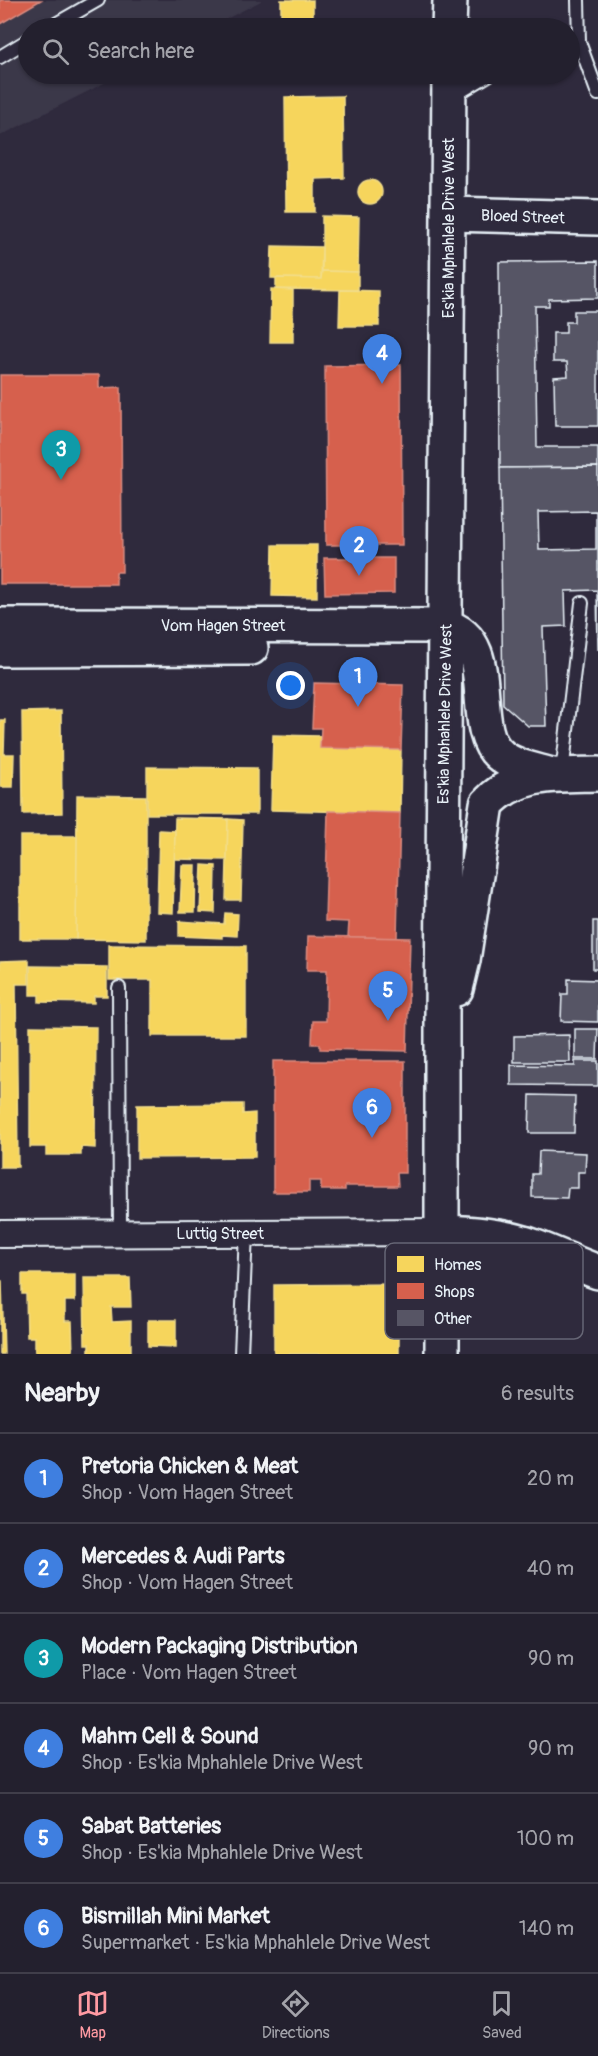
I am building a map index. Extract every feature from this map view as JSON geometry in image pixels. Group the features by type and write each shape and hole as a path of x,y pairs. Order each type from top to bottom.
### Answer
{"main road":[{"path":"449,18 450,0"},
{"name":"Es'kia Mphahlele Drive West","path":"441,1243 449,86"},
{"name":"Bloed Street","path":"449,214 598,218"},
{"name":"Vom Hagen Street","path":"0,625 445,637"},
{"path":"445,637 460,632 473,649 479,669 487,732 498,754 507,761 557,775"},
{"name":"Vom Hagen Street","path":"0,649 445,637"},
{"path":"442,1016 455,990 463,960 488,804 511,783 557,775 598,774"},
{"path":"441,1232 475,1233 521,1243"},
{"path":"583,1266 598,1272"},
{"name":"Es'kia Mphahlele Drive West","path":"442,1339 442,1354"}],"street":[{"name":"Luttig Street","path":"0,1233 441,1232"}],"lane":[{"path":"66,18 98,0"},
{"path":"576,18 578,0"},
{"path":"0,57 18,46"},
{"path":"580,56 598,94"},
{"path":"557,775 582,603"},
{"path":"119,988 120,1233"},
{"path":"241,1354 246,1232"}],"shaded area":[{"path":"0,0 261,0 228,18 18,18 18,84 102,84 0,136"}],"building: Homes":[{"path":"281,0 313,0 313,16 281,16"},
{"path":"343,96 344,178 315,179 315,212 286,212 285,97"},
{"path":"370,180 378,184 382,192 378,200 370,204 362,200 358,192 362,184"},
{"path":"322,216 359,217 358,272 322,271"},
{"path":"272,246 322,247 321,279 271,278"},
{"path":"322,271 358,272 358,290 276,289 276,278 321,279"},
{"path":"271,289 293,290 293,342 270,342"},
{"path":"340,290 379,291 379,326 339,326"},
{"path":"273,545 317,545 317,597 272,596"},
{"path":"61,711 62,813 23,814 22,712"},
{"path":"0,720 5,720 4,754 14,754 13,787 0,787"},
{"path":"273,735 320,736 320,748 401,750 400,813 271,810"},
{"path":"147,767 257,768 257,814 147,814"},
{"path":"77,795 146,796 146,940 76,939"},
{"path":"175,818 228,819 227,860 174,859"},
{"path":"228,819 243,820 241,900 226,900"},
{"path":"159,830 175,831 173,913 157,912"},
{"path":"20,836 77,836 76,939 20,939"},
{"path":"182,865 196,865 195,912 180,912"},
{"path":"202,865 216,866 215,913 200,912"},
{"path":"225,913 238,914 237,936 222,935 222,938 179,936 179,921 224,924"},
{"path":"109,945 246,946 246,1036 152,1036 152,980 109,980"},
{"path":"29,960 29,984 16,984 18,1167 0,1167 0,961"},
{"path":"30,966 107,967 107,996 94,996 94,1003 39,1002 39,995 30,995"},
{"path":"30,1026 96,1027 95,1148 81,1147 81,1155 46,1155 46,1147 30,1147"},
{"path":"243,1104 243,1114 255,1113 255,1157 137,1158 137,1105"},
{"path":"22,1274 75,1274 75,1301 65,1301 65,1321 72,1321 73,1354 35,1354 35,1337 27,1337 26,1294 22,1294"},
{"path":"84,1278 130,1278 131,1307 111,1307 112,1322 131,1321 131,1354 89,1354 89,1344 85,1344"},
{"path":"0,1281 2,1281 4,1354 0,1354"},
{"path":"385,1284 385,1339 399,1339 399,1354 274,1354 274,1285"},
{"path":"148,1320 176,1320 176,1347 148,1346"}],"building: Shops":[{"path":"0,0 41,0 0,24"},
{"path":"401,365 402,545 326,545 325,366"},
{"path":"0,375 99,375 99,388 121,387 122,572 116,572 116,584 0,584"},
{"path":"324,558 394,558 394,593 325,594"},
{"path":"314,683 403,685 401,750 320,748 321,728 312,728"},
{"path":"328,811 400,813 397,938 348,937 349,922 325,921"},
{"path":"308,936 410,938 407,1051 320,1049 320,1044 312,1044 313,1021 326,1021 327,970 307,970"},
{"path":"273,1061 405,1061 405,1173 397,1173 398,1186 345,1186 345,1190 321,1190 321,1181 309,1181 309,1192 273,1192"}],"building: Other":[{"path":"598,261 598,298 549,299 549,306 535,306 537,447 598,447 598,467 500,468 499,262"},
{"path":"574,311 598,311 598,426 555,426 554,377 568,376 567,362 553,362 553,333 566,333 566,322 574,322"},
{"path":"598,467 598,650 597,590 565,591 566,626 543,627 546,726 528,726 503,704 500,468","holes":["596,511 596,549 539,550 538,512"]},
{"path":"593,921 598,921 598,969 593,969"},
{"path":"568,979 598,980 598,1022 561,1021 562,994 568,994"},
{"path":"575,1029 598,1029 597,1059 575,1059"},
{"path":"569,1035 570,1062 514,1062 514,1036"},
{"path":"575,1061 598,1061 598,1086 511,1085 511,1065 575,1066"},
{"path":"530,1095 575,1096 574,1133 529,1133"},
{"path":"539,1151 586,1153 585,1172 578,1172 578,1188 568,1188 567,1198 532,1197 532,1174 538,1174"}],"place":[{"name":"Mahm Cell & Sound","path":"382,384"},
{"name":"Modern Packaging Distribution","path":"61,480"},
{"name":"Mercedes & Audi Parts","path":"359,576"},
{"name":"Pretoria Chicken & Meat","path":"358,707"},
{"name":"Sabat Batteries","path":"388,1021"},
{"name":"Bismillah Mini Market","path":"372,1138"}]}
